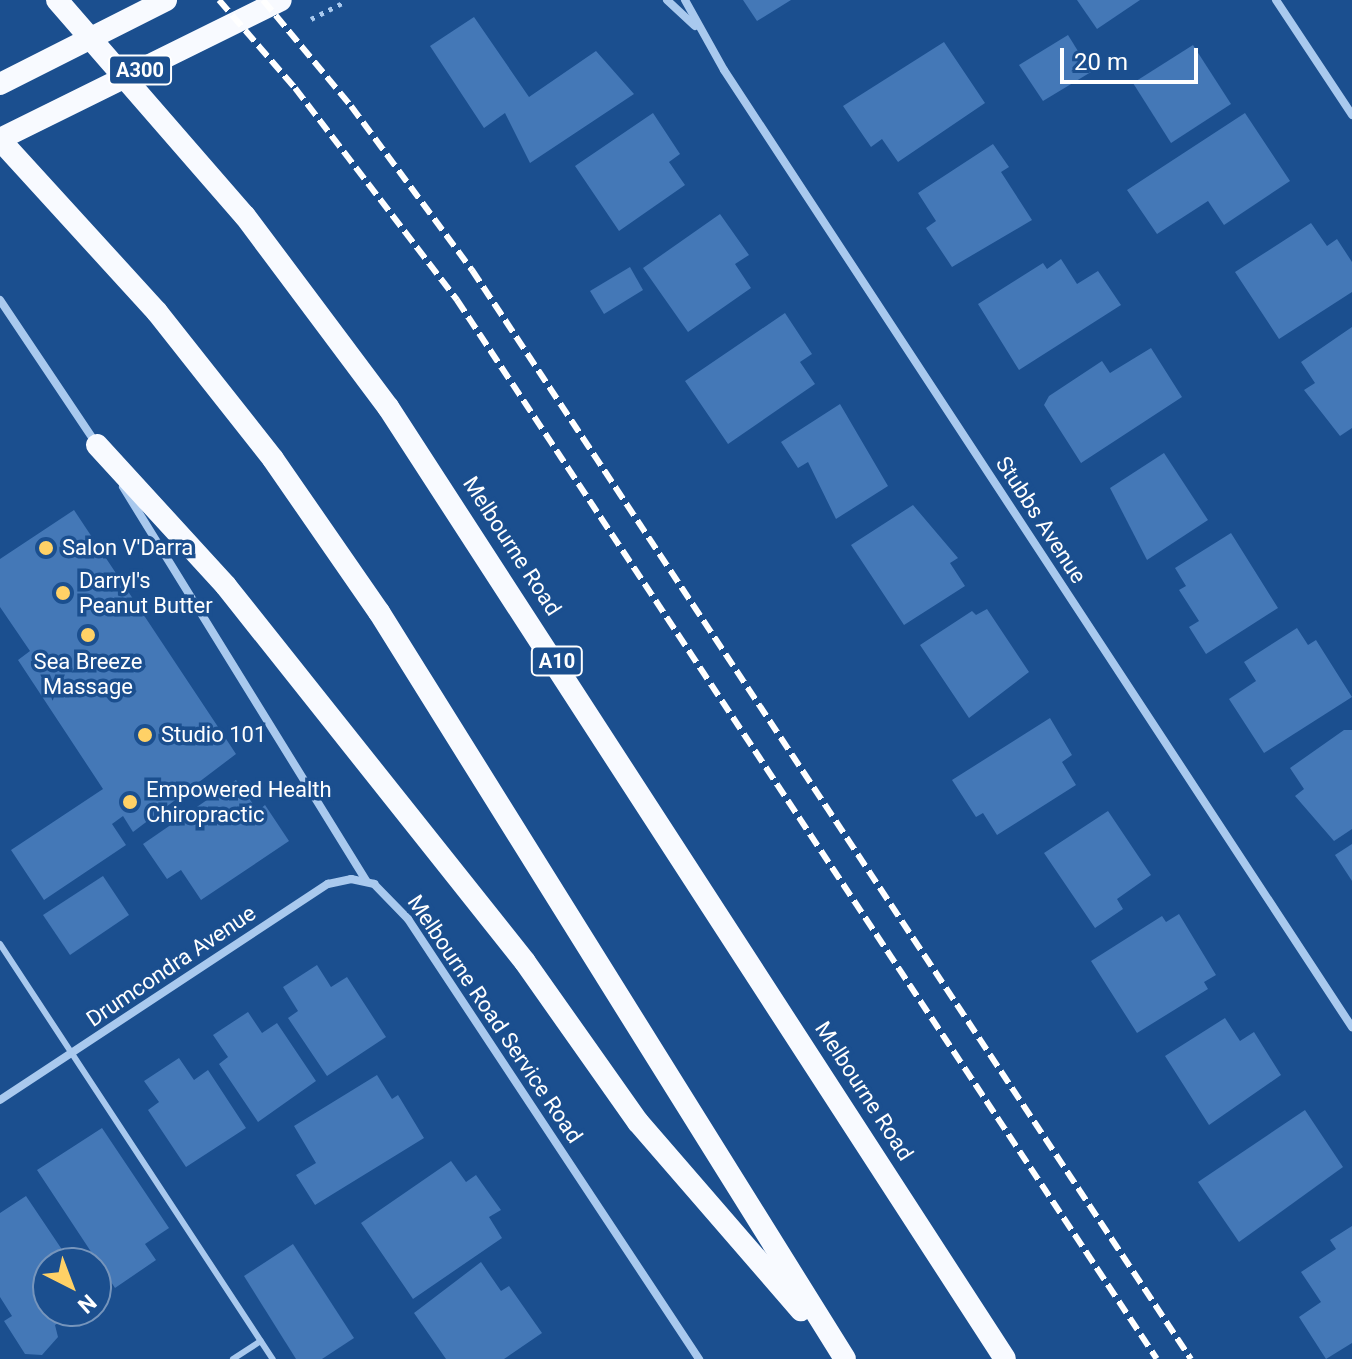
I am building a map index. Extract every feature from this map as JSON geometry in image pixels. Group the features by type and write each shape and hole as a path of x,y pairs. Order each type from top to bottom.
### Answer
{"highway":[{"name":"Melbourne Road","path":"57,0 245,216 388,407 1005,1359"},
{"name":"A300","path":"0,84 166,0"},
{"name":"A300","path":"0,140 281,0"},
{"path":"0,140 157,312 273,459 370,599 844,1359"},
{"path":"97,445 217,575 525,962 638,1122 844,1359"}],"street":[{"name":"Stubbs Avenue","path":"667,0 701,32"},
{"name":"Stubbs Avenue","path":"685,0 701,32 1352,1027"},
{"path":"1276,0 1352,115"},
{"name":"Melbourne Road Service Road","path":"0,300 97,445 366,881 388,893 408,919 699,1359"},
{"name":"Drumcondra Avenue","path":"0,1100 328,884 366,881"}],"lane":[{"path":"0,944 273,1359"},
{"path":"233,1359 261,1341"}],"building":[{"path":"743,0 791,0 757,21"},
{"path":"1077,0 1140,0 1097,29"},
{"path":"474,17 529,97 596,51 634,94 530,163 505,113 484,128 430,46"},
{"path":"1068,35 1091,72 1043,101 1019,65"},
{"path":"944,42 985,103 898,162 882,139 871,147 843,106"},
{"path":"1193,45 1231,104 1171,143 1133,83"},
{"path":"653,113 680,154 669,162 685,185 619,231 575,166"},
{"path":"1245,113 1290,181 1224,225 1208,201 1157,234 1127,190"},
{"path":"993,144 1009,167 1001,172 1032,220 952,267 926,228 936,221 918,193"},
{"path":"720,214 749,255 735,264 751,288 688,332 643,268"},
{"path":"1311,223 1327,246 1337,239 1352,262 1352,292 1279,339 1235,272"},
{"path":"1061,259 1077,284 1098,271 1121,305 1019,370 978,304 1043,263 1047,269"},
{"path":"630,267 643,290 604,314 590,291"},
{"path":"785,313 812,354 800,362 815,384 728,444 685,381"},
{"path":"1352,327 1352,428 1340,436 1304,390 1315,383 1301,362"},
{"path":"1151,348 1182,397 1081,463 1044,405 1049,396 1102,361 1110,373"},
{"path":"840,404 888,486 836,519 808,462 798,468 781,442"},
{"path":"1164,453 1208,520 1147,560 1110,488"},
{"path":"913,505 958,558 950,563 965,586 904,625 851,545"},
{"path":"74,510 236,754 133,832 123,816 112,824 126,845 44,900 11,850 103,789 18,660 30,651 0,607 0,559"},
{"path":"1231,533 1278,608 1206,654 1189,627 1199,621 1179,590 1186,586 1175,568"},
{"path":"987,609 1029,672 969,718 920,645 972,611 976,615"},
{"path":"1297,628 1308,645 1316,640 1352,697 1264,753 1229,699 1256,681 1244,662"},
{"path":"1050,718 1072,755 1062,762 1076,785 997,835 983,813 976,817 952,780"},
{"path":"1344,730 1352,730 1352,829 1334,841 1295,796 1304,789 1290,768"},
{"path":"236,780 258,811 265,805 289,841 201,900 181,870 167,879 143,844"},
{"path":"1108,811 1151,875 1117,899 1123,909 1095,928 1044,853"},
{"path":"1352,844 1352,881 1335,855"},
{"path":"103,876 129,915 70,955 43,915"},
{"path":"1179,914 1216,975 1204,982 1208,989 1137,1033 1091,961 1162,916 1166,922"},
{"path":"317,965 331,987 347,977 386,1037 327,1076 288,1018 298,1011 283,987"},
{"path":"248,1012 262,1033 277,1023 316,1081 258,1122 219,1064 228,1057 213,1035"},
{"path":"1225,1018 1240,1041 1254,1032 1281,1075 1209,1125 1165,1056"},
{"path":"179,1058 194,1080 208,1070 246,1128 186,1167 148,1110 159,1102 144,1081"},
{"path":"377,1075 392,1099 398,1095 424,1138 315,1205 296,1175 316,1163 294,1126"},
{"path":"1305,1110 1343,1167 1239,1242 1198,1182"},
{"path":"102,1128 169,1228 145,1244 156,1260 115,1288 112,1283 112,1247 88,1247 37,1170"},
{"path":"451,1161 466,1182 476,1175 501,1210 489,1217 502,1238 413,1299 361,1223"},
{"path":"26,1196 60,1247 32,1247 32,1327 56,1327 58,1337 42,1355 25,1354 4,1321 12,1316 0,1297 0,1213"},
{"path":"1352,1226 1352,1343 1326,1359 1299,1317 1321,1302 1301,1272 1336,1249 1330,1240"},
{"path":"293,1244 354,1338 322,1359 296,1359 244,1276"},
{"path":"481,1262 501,1291 509,1286 542,1333 504,1359 446,1359 414,1313"}],"railway":[{"path":"219,0 295,88 457,300 1157,1359"},
{"path":"263,0 351,106 472,270 1191,1359"}],"place":[{"name":"Salon V'Darra","path":"46,548"},
{"name":"Darryl's Peanut Butter","path":"63,593"},
{"name":"Sea Breeze Massage","path":"88,635"},
{"name":"Studio 101","path":"145,735"},
{"name":"Empowered Health Chiropractic","path":"130,802"}]}
